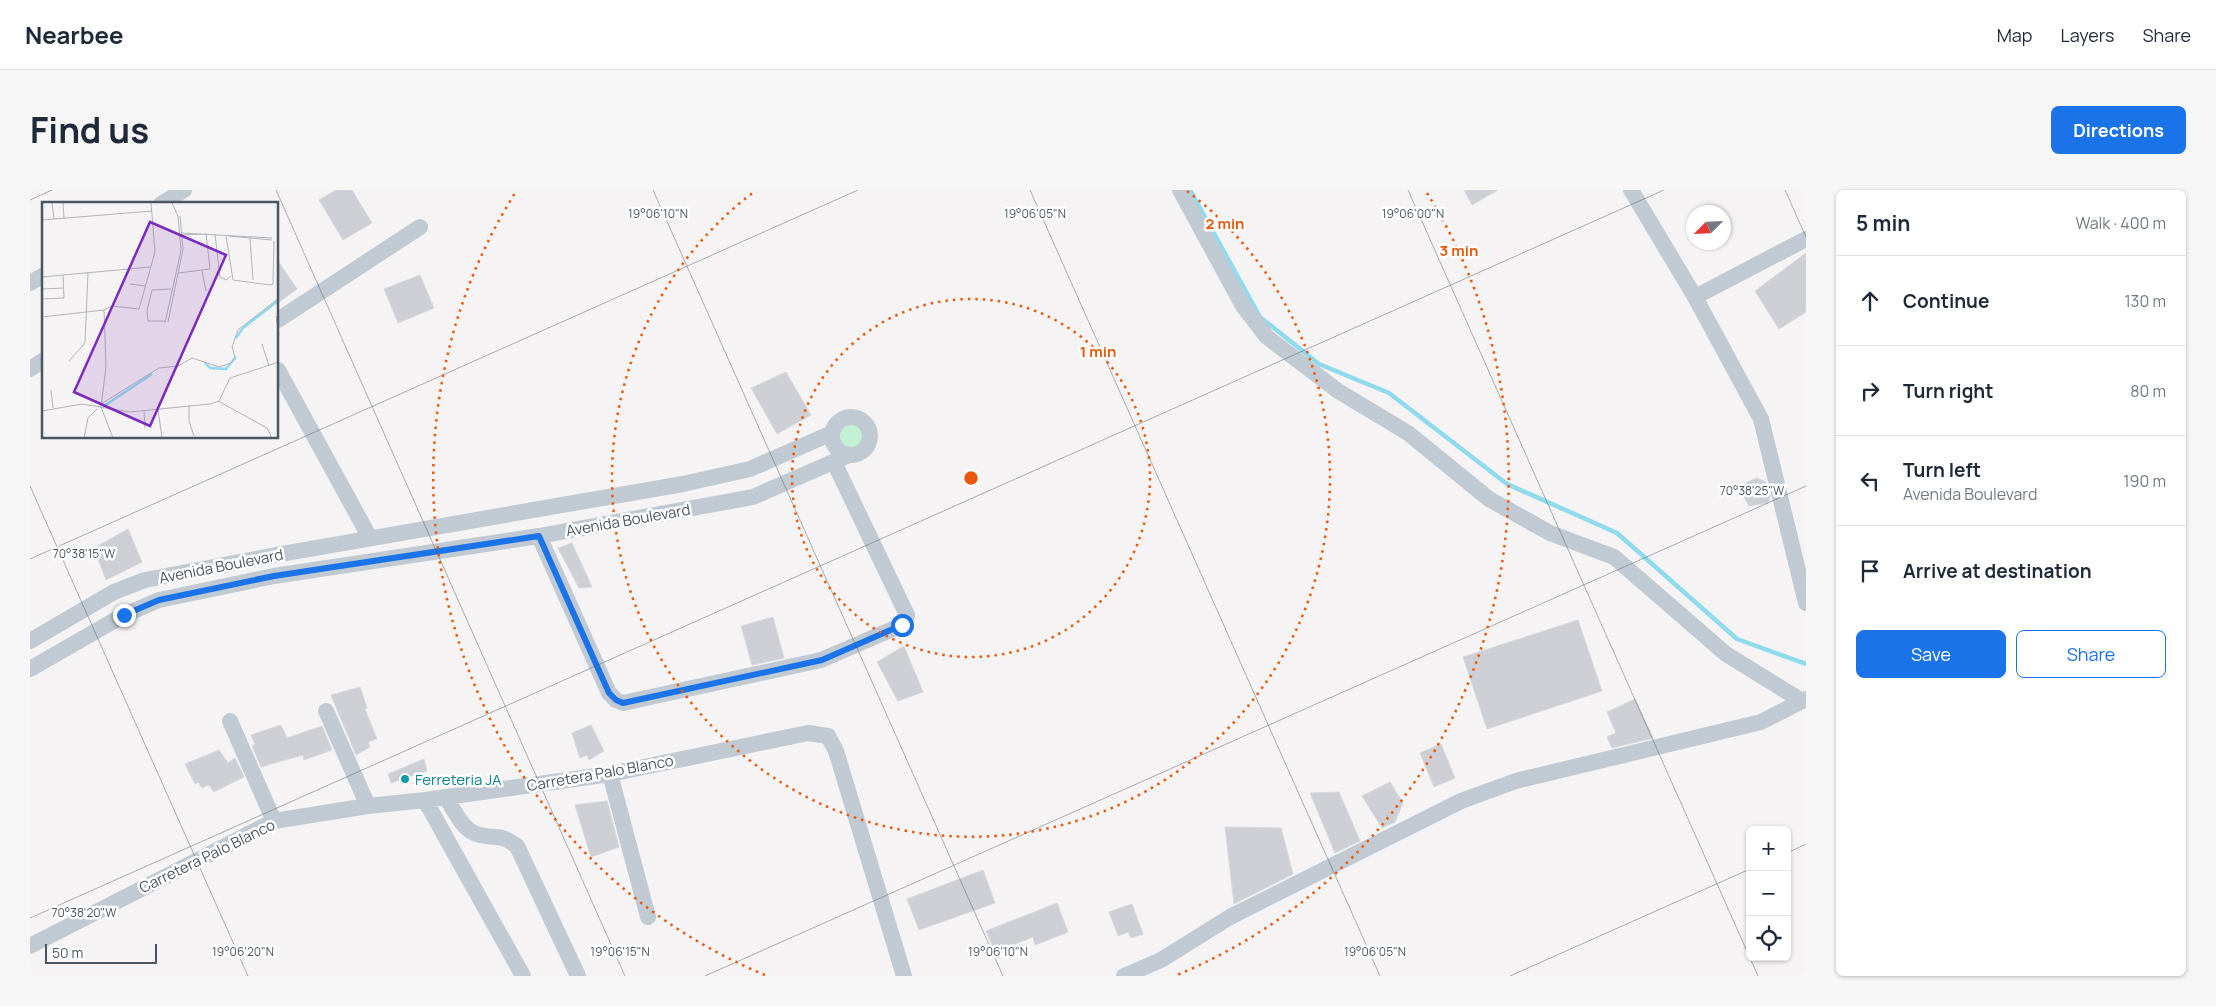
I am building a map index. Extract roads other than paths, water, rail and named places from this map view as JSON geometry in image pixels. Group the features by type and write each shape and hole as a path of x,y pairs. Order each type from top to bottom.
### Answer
{"street":[{"path":"165,202 184,190"},
{"path":"1180,190 1243,306 1267,337 1338,391 1408,433 1489,499 1550,533 1614,557 1726,654 1804,700"},
{"path":"1631,190 1695,297 1761,419 1806,603"},
{"path":"279,319 420,227"},
{"path":"1695,297 1806,238"},
{"path":"30,283 42,276"},
{"path":"30,369 42,361"},
{"path":"279,372 370,538"},
{"path":"539,536 609,693 616,700 623,703 822,660 902,625 907,615 842,458 843,453 834,445 832,433 838,422 849,416 862,420 866,424 870,436 866,448 856,455 842,458"},
{"name":"Avenida Boulevard","path":"30,641 114,592 145,580 370,538 683,484 750,469 832,433"},
{"name":"Avenida Boulevard","path":"31,666 124,615 159,600 274,576 539,536 753,497 842,458"},
{"path":"1124,976 1161,960 1230,917 1461,801 1516,781 1761,722 1804,700"},
{"path":"326,712 368,806"},
{"path":"230,721 274,820"},
{"name":"Carretera Palo Blanco","path":"30,946 274,820 610,774 808,733 828,736 836,751 904,976"},
{"path":"610,774 648,917"},
{"path":"446,796 464,826 478,835 503,836 517,846 578,976"},
{"path":"426,800 523,976"}],"waterway":[{"path":"1190,190 1260,317 1319,364 1389,393 1507,484 1617,533 1737,639 1806,664"}],"place":[{"name":"Ferreteria JA","path":"405,779"}]}
